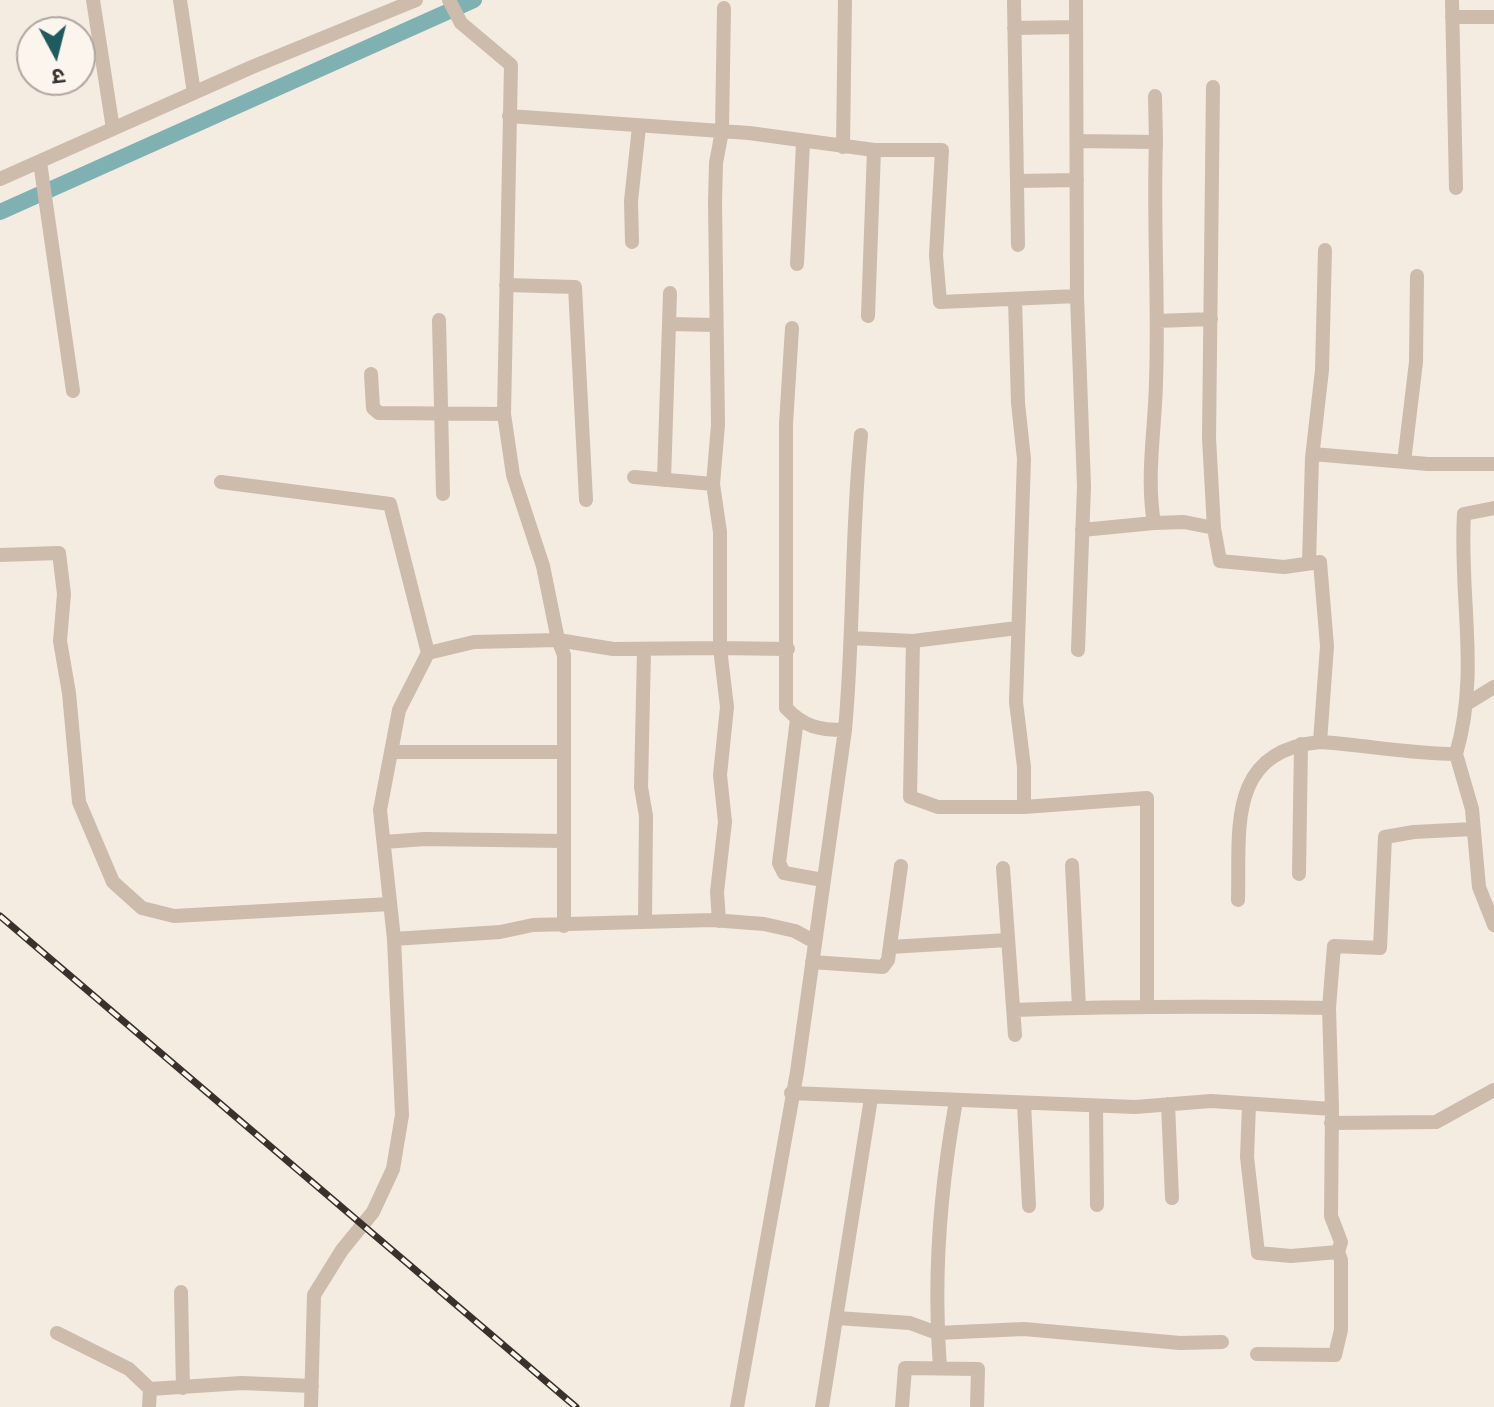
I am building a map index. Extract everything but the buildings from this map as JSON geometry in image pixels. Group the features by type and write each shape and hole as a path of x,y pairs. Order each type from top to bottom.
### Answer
{"street":[{"path":"93,0 113,129"},
{"path":"180,0 194,93"},
{"path":"0,179 416,0"},
{"path":"449,0 461,23 511,65 504,414 513,475 543,566 564,655 564,926"},
{"path":"843,147 845,0"},
{"path":"1014,0 1018,245"},
{"path":"1076,0 1077,296 1084,486 1078,650"},
{"path":"1452,0 1456,188"},
{"path":"719,921 717,892 725,822 720,775 727,707 720,648 720,532 713,484 718,425 716,163 722,131 724,8"},
{"path":"1452,17 1494,17"},
{"path":"1014,28 1076,27"},
{"path":"1213,87 1209,438 1214,528 1220,561 1284,567 1320,562 1327,646 1320,742"},
{"path":"1154,523 1148,489 1157,321 1153,203 1155,96"},
{"path":"509,116 722,131 874,150 942,150 936,255 940,302 1077,296"},
{"path":"632,242 631,201 639,127"},
{"path":"1077,141 1156,142"},
{"path":"797,264 803,143"},
{"path":"868,316 874,150"},
{"path":"40,162 73,391"},
{"path":"1018,181 1077,180"},
{"path":"1309,563 1313,454 1322,370 1325,250"},
{"path":"1404,462 1416,362 1417,276"},
{"path":"506,285 575,287 586,500"},
{"path":"664,480 670,293"},
{"path":"1015,299 1018,403 1024,459 1016,702 1024,767 1024,807"},
{"path":"1157,321 1211,319"},
{"path":"439,320 443,494"},
{"path":"669,324 716,325"},
{"path":"792,328 786,424 786,708 797,719 824,730 845,730"},
{"path":"371,374 373,408 379,413 504,414"},
{"path":"737,1407 812,962 845,730 854,503 861,435"},
{"path":"1313,454 1404,462 1494,464"},
{"path":"634,477 713,484"},
{"path":"221,482 390,504 428,653 399,710 380,810 394,939 402,1115 393,1169 373,1212 342,1250 314,1295 311,1407"},
{"path":"1494,508 1464,514 1461,559 1469,644 1468,703 1456,754 1465,773 1479,887 1494,925"},
{"path":"1082,530 1184,522 1214,528"},
{"path":"0,555 59,553 64,594 60,641 69,693 79,802 113,882 132,900 142,908 174,916 390,904"},
{"path":"851,638 913,641 1017,628"},
{"path":"428,653 474,642 558,640 613,649 788,649"},
{"path":"913,641 910,797 938,807 1024,807 1147,798 1147,1005"},
{"path":"644,650 641,787 646,816 645,921"},
{"path":"1468,703 1494,687"},
{"path":"797,719 779,863 784,873 823,880"},
{"path":"1238,900 1241,802 1248,781 1276,756 1301,744 1320,742 1368,745 1417,754 1456,754"},
{"path":"1299,874 1301,744"},
{"path":"391,752 563,752"},
{"path":"1257,1354 1335,1355 1341,1330 1341,1260 1338,1252 1341,1242 1331,1216 1329,1008 1334,946 1380,948 1385,837 1473,829"},
{"path":"384,842 425,839 564,841"},
{"path":"1072,865 1079,1008"},
{"path":"812,962 883,967 888,960 901,866"},
{"path":"1003,868 1015,1035"},
{"path":"394,939 500,932 533,925 719,921 795,931 815,942"},
{"path":"890,947 1008,940"},
{"path":"1014,1010 1147,1005 1198,1009 1329,1008"},
{"path":"791,1093 1096,1106 1211,1101 1331,1116 1436,1122 1494,1090"},
{"path":"822,1407 871,1098"},
{"path":"940,1368 937,1267 943,1171 956,1101"},
{"path":"1024,1103 1029,1206"},
{"path":"1168,1104 1172,1198"},
{"path":"1249,1105 1247,1157 1258,1253 1291,1256 1338,1252"},
{"path":"1096,1106 1097,1205"},
{"path":"181,1292 183,1388"},
{"path":"837,1318 910,1323 937,1333 1024,1329 1180,1343 1222,1342"},
{"path":"57,1333 129,1369 150,1389 242,1383 312,1386"},
{"path":"902,1407 905,1368 978,1369 977,1407"},
{"path":"149,1407 150,1389"}],"waterway":[{"path":"0,212 474,0"}],"railway":[{"path":"0,916 576,1407"}]}
